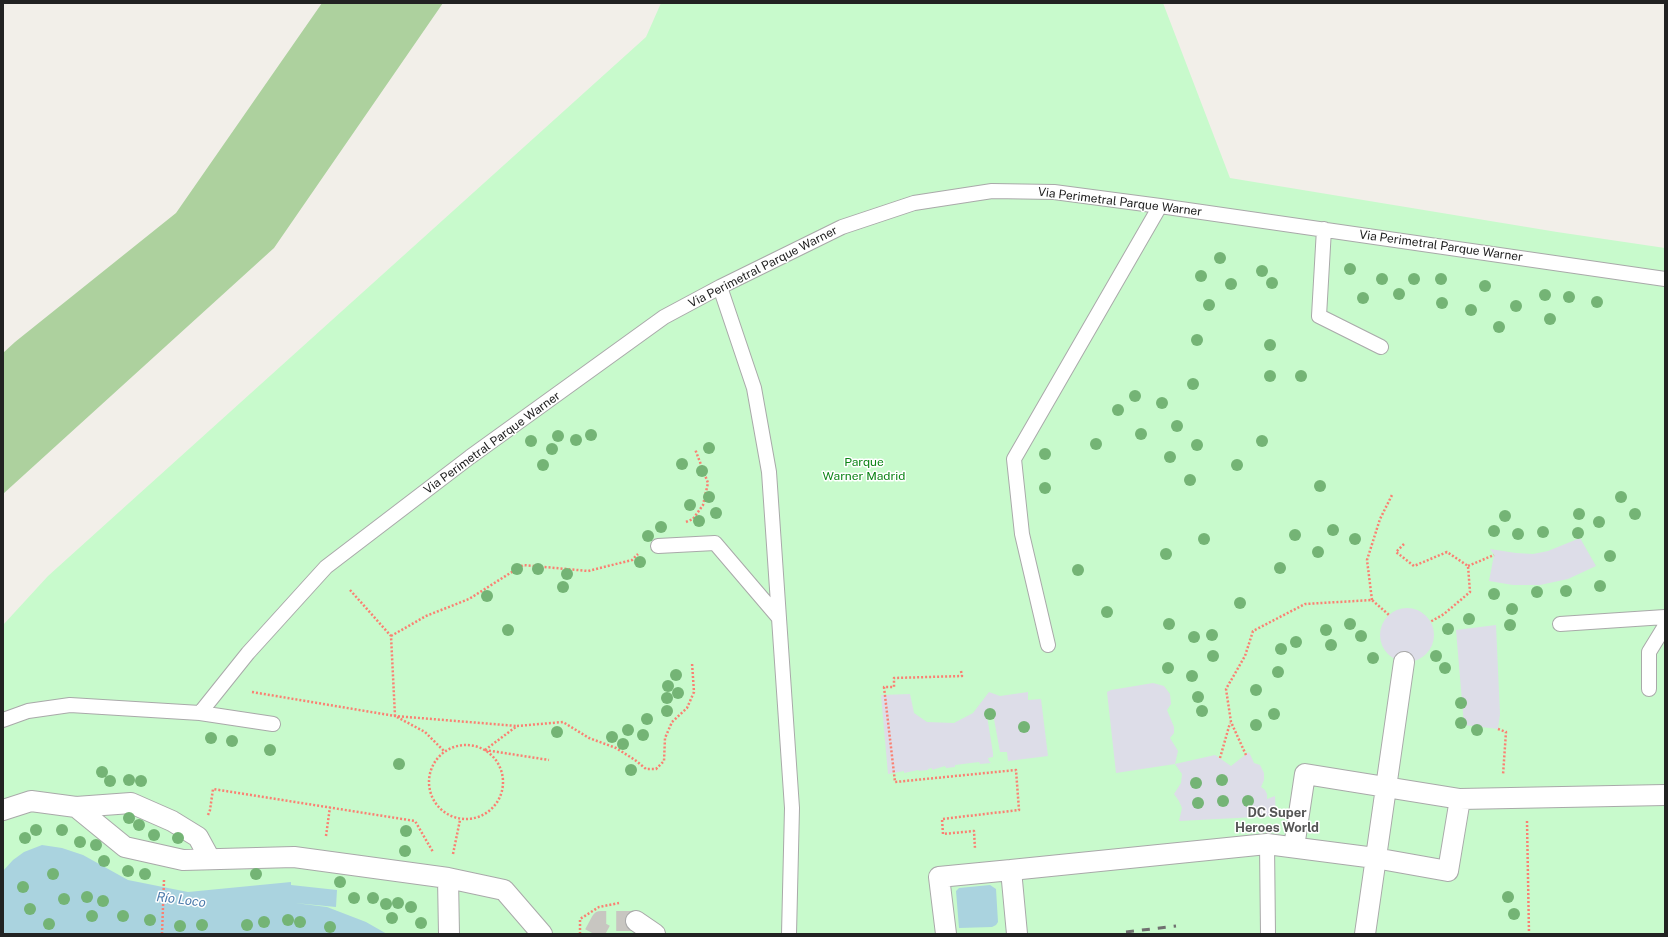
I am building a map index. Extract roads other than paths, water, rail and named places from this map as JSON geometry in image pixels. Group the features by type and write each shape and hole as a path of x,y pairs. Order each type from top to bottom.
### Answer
{"street":[{"path":"1365,934 1404,662"},
{"path":"1294,847 1305,774 1460,799 1526,799 1665,795"},
{"path":"946,934 939,877 1267,844 1375,858 1448,871 1460,799"},
{"path":"3,810 31,801 76,807 131,803 172,821 198,837 210,859"},
{"path":"76,807 126,847 183,860 294,857 448,878 504,890 542,934"},
{"path":"1011,870 1017,934"},
{"path":"448,878 449,934"},
{"path":"636,921 655,934"}],"lane":[{"name":"Via Perimetral Parque Warner","path":"200,713 248,653 326,568 470,458 664,317 720,287 842,227 914,203 992,191 1046,192 1324,229 1665,279"},
{"path":"1048,645 1022,534 1014,459 1160,206"},
{"path":"1324,229 1319,316 1381,347"},
{"path":"720,287 754,388 769,472 792,808 789,934"},
{"path":"658,546 715,542 779,618"},
{"path":"1560,624 1665,618"},
{"path":"1649,689 1649,652 1665,626"},
{"path":"3,720 28,711 70,706 200,713 273,724"},
{"path":"1267,844 1268,934"}],"water":[{"name":"Río Loco","path":"42,845 62,848 83,855 128,880 188,892 291,882 291,885 337,890 336,907 295,903 327,907 366,922 387,934 3,934 3,871 13,860 24,852"},
{"path":"990,885 996,889 998,922 996,925 992,927 959,928 956,891 959,888"}],"tunnel":[{"path":"594,934 601,921 636,921"}],"railway":[{"path":"1126,932 1176,926"}],"district":[{"name":"DC Super Heroes World","path":"1277,820"}],"park label":[{"name":"Parque Warner Madrid","path":"864,469"}]}
